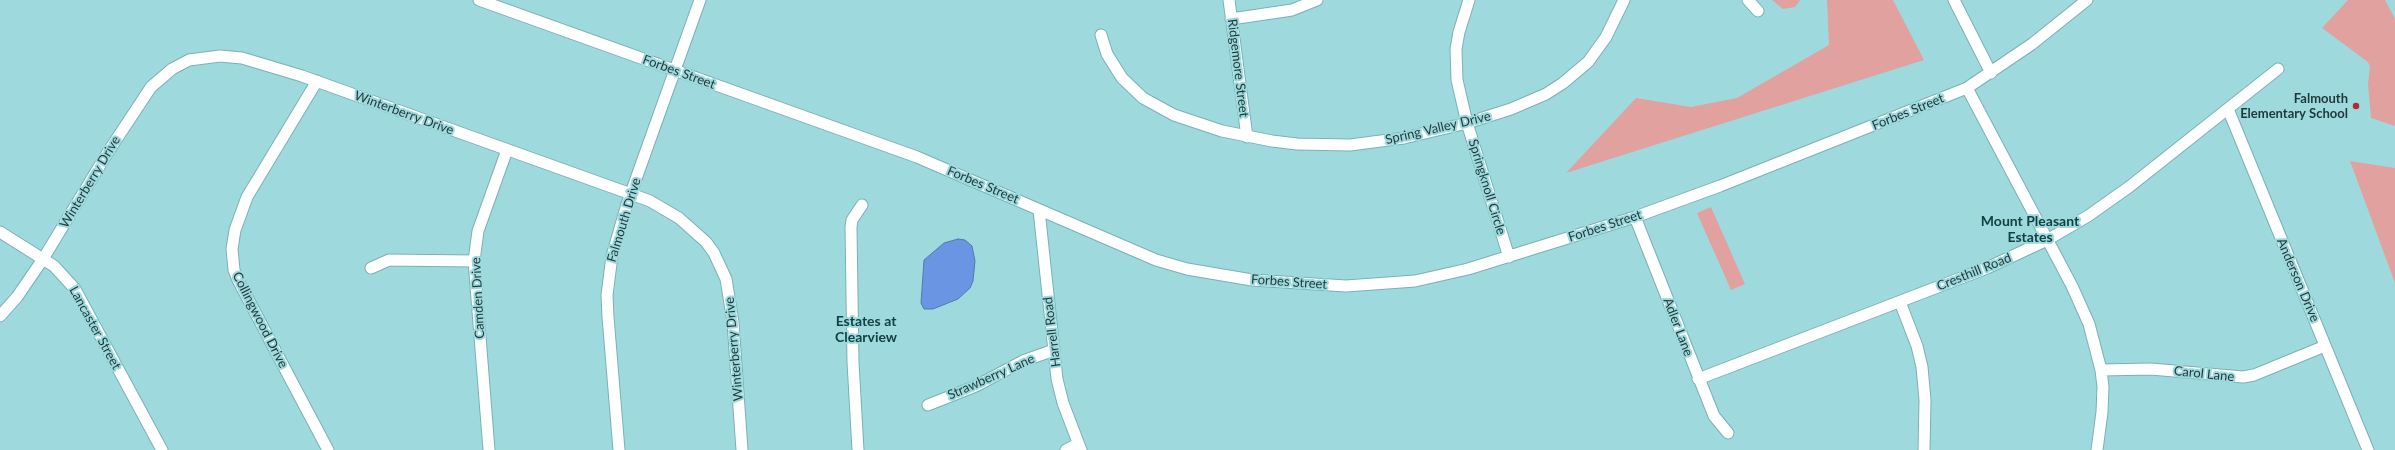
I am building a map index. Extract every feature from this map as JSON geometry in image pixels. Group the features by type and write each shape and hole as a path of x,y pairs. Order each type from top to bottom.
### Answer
{"street":[{"name":"Forbes Street","path":"479,0 917,157 1156,260 1200,272 1252,280 1308,285 1380,285 1435,277 1509,257 1635,217 1720,186 1967,88 2032,44 2087,0"},
{"name":"Falmouth Drive","path":"619,450 607,295 616,238 700,0"},
{"name":"Ridgemore Street","path":"1229,0 1247,137"},
{"path":"1232,19 1292,10 1318,0"},
{"name":"Springknoll Circle","path":"1469,0 1459,32 1456,66 1460,97 1509,257"},
{"name":"Spring Valley Drive","path":"1101,34 1113,66 1131,89 1143,98 1174,115 1192,122 1247,137 1297,144 1350,145 1404,138 1467,123 1527,103 1546,94 1577,73 1598,50 1624,0"},
{"path":"1748,0 1758,11"},
{"path":"1954,0 1991,73"},
{"name":"Winterberry Drive","path":"0,316 17,297 43,259 142,98 161,77 189,60 206,57 231,56 269,66 316,82 631,194 667,210 685,223 706,242 721,266 726,279 733,322 742,450"},
{"name":"Cresthill Road","path":"1698,379 1987,268 2047,240 2088,216 2129,187 2278,69"},
{"name":"Collingwood Drive","path":"316,82 247,197 235,230 232,249 234,270 238,280 328,450"},
{"path":"1967,88 2084,312 2096,346 2101,370 2102,412 2098,450"},
{"name":"Anderson Drive","path":"2228,109 2368,450"},
{"name":"Camden Drive","path":"489,450 474,261 478,231 507,150"},
{"path":"858,450 853,370 851,227 852,220 862,205"},
{"name":"Harrell Road","path":"1039,210 1054,350 1063,403 1080,447"},
{"name":"Adler Lane","path":"1635,217 1698,379 1714,416 1728,433"},
{"name":"Lancaster Street","path":"0,232 43,259 65,277 83,301 162,450"},
{"path":"371,268 389,260 474,261"},
{"path":"1900,302 1917,346 1922,367 1925,400 1924,450"},
{"name":"Carol Lane","path":"2101,370 2151,369 2243,377 2254,375 2325,346"},
{"name":"Strawberry Lane","path":"928,405 976,386 1023,362 1054,350"},
{"path":"1066,450 1080,447"}],"shaded area":[{"path":"1772,0 1800,0 1795,7 1783,9"},
{"path":"1827,0 1893,0 1924,60 1566,173 1636,98 1691,107 1737,98 1829,45"},
{"path":"2348,0 2385,0 2395,19 2395,126 2371,118 2368,84 2370,67 2368,62 2322,28"},
{"path":"2350,161 2395,168 2395,283"},
{"path":"1711,207 1745,284 1731,290 1697,213"}],"water":[{"path":"958,239 965,240 972,246 975,261 973,281 970,288 958,299 933,309 924,309 921,303 924,260 944,243"}],"place":[{"name":"Falmouth Elementary School","path":"2356,106"}],"district":[{"name":"Mount Pleasant Estates","path":"2030,230"},
{"name":"Estates at Clearview","path":"866,330"}]}
